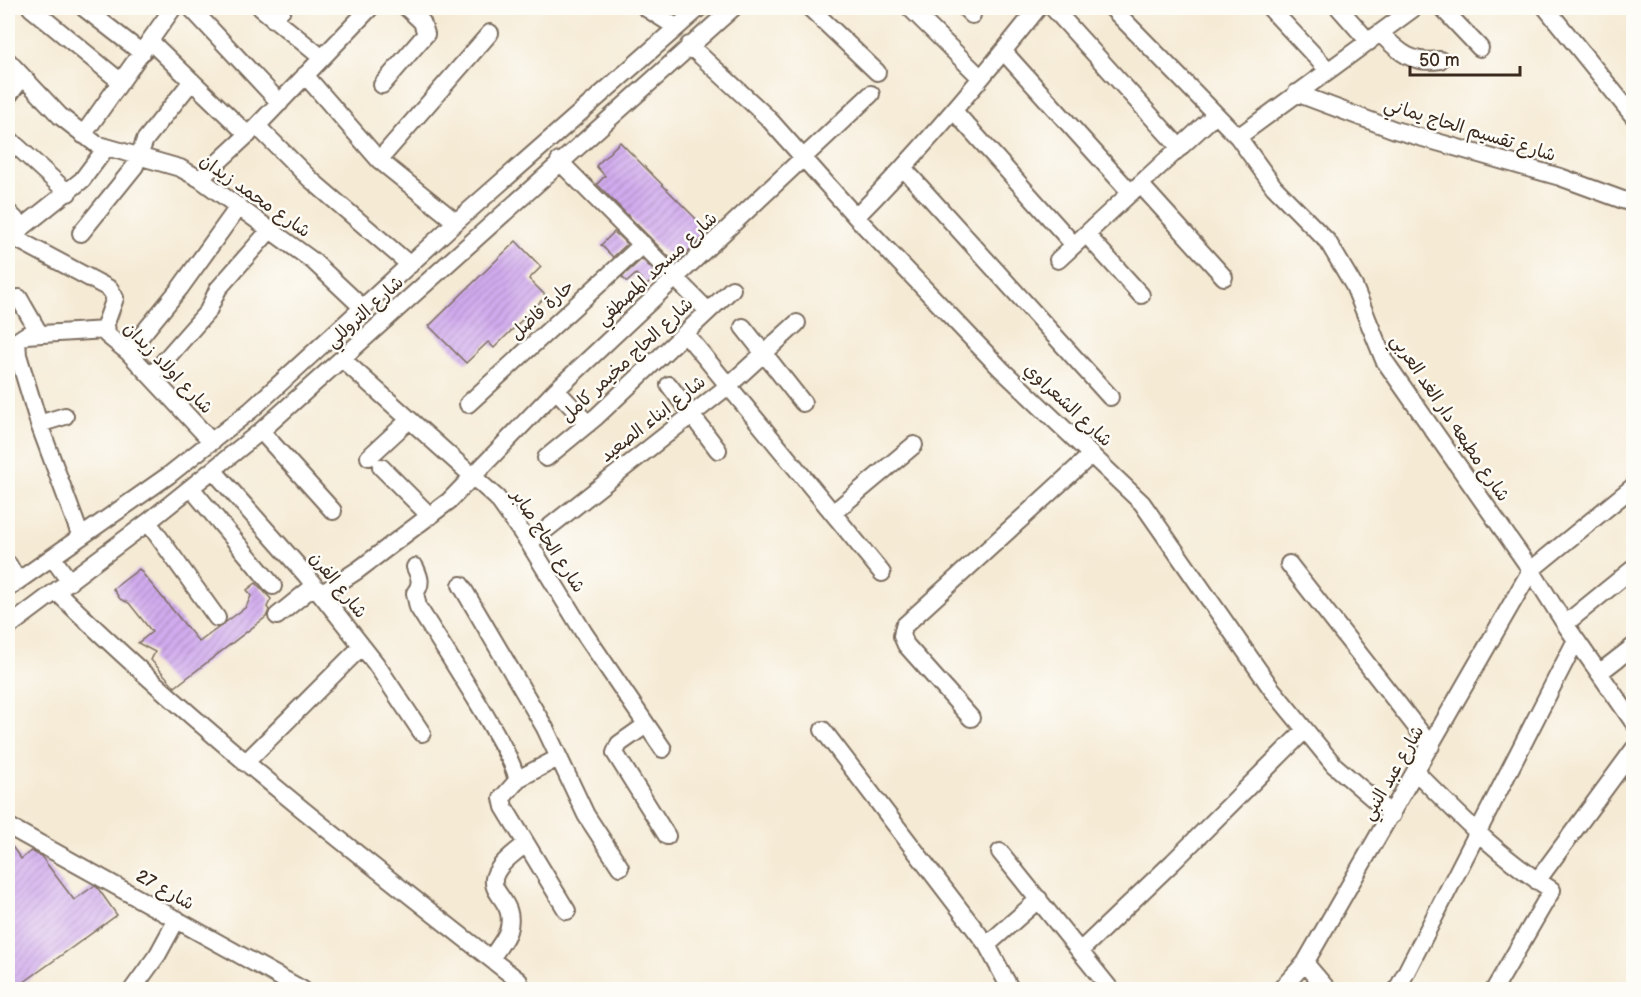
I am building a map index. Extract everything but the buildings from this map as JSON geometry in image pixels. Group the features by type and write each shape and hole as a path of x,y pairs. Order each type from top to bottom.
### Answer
{"street":[{"path":"31,8 121,82"},
{"path":"84,8 146,47 192,81 253,130 410,265"},
{"path":"191,8 280,103"},
{"path":"200,179 280,103 321,57 370,8"},
{"path":"382,85 426,34 422,22 407,8"},
{"path":"646,8 676,27"},
{"name":"شارع التروللي","path":"13,584 212,442 289,377 456,222 699,8"},
{"name":"شارع التروللي","path":"8,627 148,522 261,431 688,45 733,8"},
{"path":"810,8 877,72"},
{"path":"1053,8 1180,148"},
{"name":"شارع مطبعه دار الغد العربي","path":"1112,8 1238,137 1274,187 1311,223 1333,249 1354,286 1384,360 1532,570 1565,624 1633,721"},
{"path":"1270,8 1328,70"},
{"path":"1339,8 1375,38 1401,55 1410,59 1440,60"},
{"path":"1238,137 1414,8"},
{"path":"1442,8 1480,48"},
{"path":"1546,8 1634,117"},
{"path":"83,135 146,47 170,9"},
{"path":"856,217 904,169 954,111 1004,52 1034,9"},
{"path":"918,10 981,78"},
{"path":"273,11 321,57"},
{"path":"379,160 490,33"},
{"name":"شارع الشعراوي","path":"688,45 767,117 856,217 1001,369 1126,486 1149,512 1239,645 1305,730 1334,765 1392,815"},
{"path":"1004,52 1224,277"},
{"name":"شارع محمد زيدان","path":"8,61 60,116 83,135 106,148 180,168 200,179 313,261 363,308"},
{"path":"305,75 379,160 456,222"},
{"path":"8,96 22,78"},
{"path":"81,232 135,165 145,140 192,81"},
{"name":"شارع تقسيم الحاج يماني","path":"1296,93 1395,130 1560,177 1634,204"},
{"name":"شارع مسجد المصطفي","path":"277,616 430,516 475,477 556,390 871,94"},
{"path":"954,111 1080,240 1141,295"},
{"path":"1058,260 1215,115"},
{"path":"8,138 68,193"},
{"path":"14,234 82,180 106,148"},
{"path":"559,161 708,311"},
{"path":"904,169 1110,397"},
{"path":"128,352 180,288 239,206"},
{"name":"شارع اولاد زيدان","path":"8,212 14,234 110,289 115,298 106,330 112,341 128,352 212,442"},
{"path":"151,376 208,311 218,289 270,230"},
{"name":"حارة فاضل","path":"468,404 643,244"},
{"name":"شارع الحاج مخيمر كامل","path":"546,458 588,424 732,289"},
{"path":"8,301 19,298 39,333"},
{"name":"شارع ابناء الصعيد","path":"530,543 728,386 797,323"},
{"path":"743,327 803,403"},
{"path":"81,537 39,424 17,341 22,337 39,333 106,330"},
{"path":"685,333 882,573"},
{"name":"شارع الحاج صابر","path":"342,359 408,421 497,498 530,543 578,624 663,749"},
{"path":"669,385 718,450"},
{"path":"556,390 588,424"},
{"path":"39,424 65,416"},
{"path":"408,421 375,462 430,516"},
{"path":"261,431 333,511"},
{"path":"832,513 914,446"},
{"path":"971,718 906,645 902,636 904,626 1091,455"},
{"name":"شارع الفرن","path":"213,470 317,590 362,646 386,677 422,733"},
{"path":"1532,570 1634,486"},
{"path":"191,488 273,586"},
{"path":"148,522 217,618"},
{"path":"52,557 64,587 129,661 245,763 519,981"},
{"path":"8,564 13,584"},
{"path":"1289,564 1431,746"},
{"path":"415,567 420,579 416,593 418,607 488,721 518,779"},
{"path":"1565,624 1634,568"},
{"name":"شارع عبد النبي","path":"1280,990 1305,963 1532,570"},
{"path":"461,585 544,728 586,815 620,867"},
{"path":"1397,990 1576,640"},
{"path":"245,763 362,646"},
{"path":"1599,673 1634,646"},
{"path":"646,725 619,744 615,753 667,836"},
{"path":"823,730 987,945 1008,988"},
{"path":"1081,950 1305,730"},
{"path":"1537,881 1634,749"},
{"path":"558,758 518,779 504,795 502,803 567,911"},
{"path":"1416,772 1478,834 1537,881 1552,890 1494,990"},
{"name":"شارع 27","path":"8,826 303,990"},
{"path":"491,959 508,932 509,923 508,912 494,884 494,875 504,860 526,844"},
{"path":"1000,852 1081,950 1103,987"},
{"path":"987,945 1039,899"},
{"path":"138,987 177,919"},
{"path":"1305,963 1328,990"}]}
